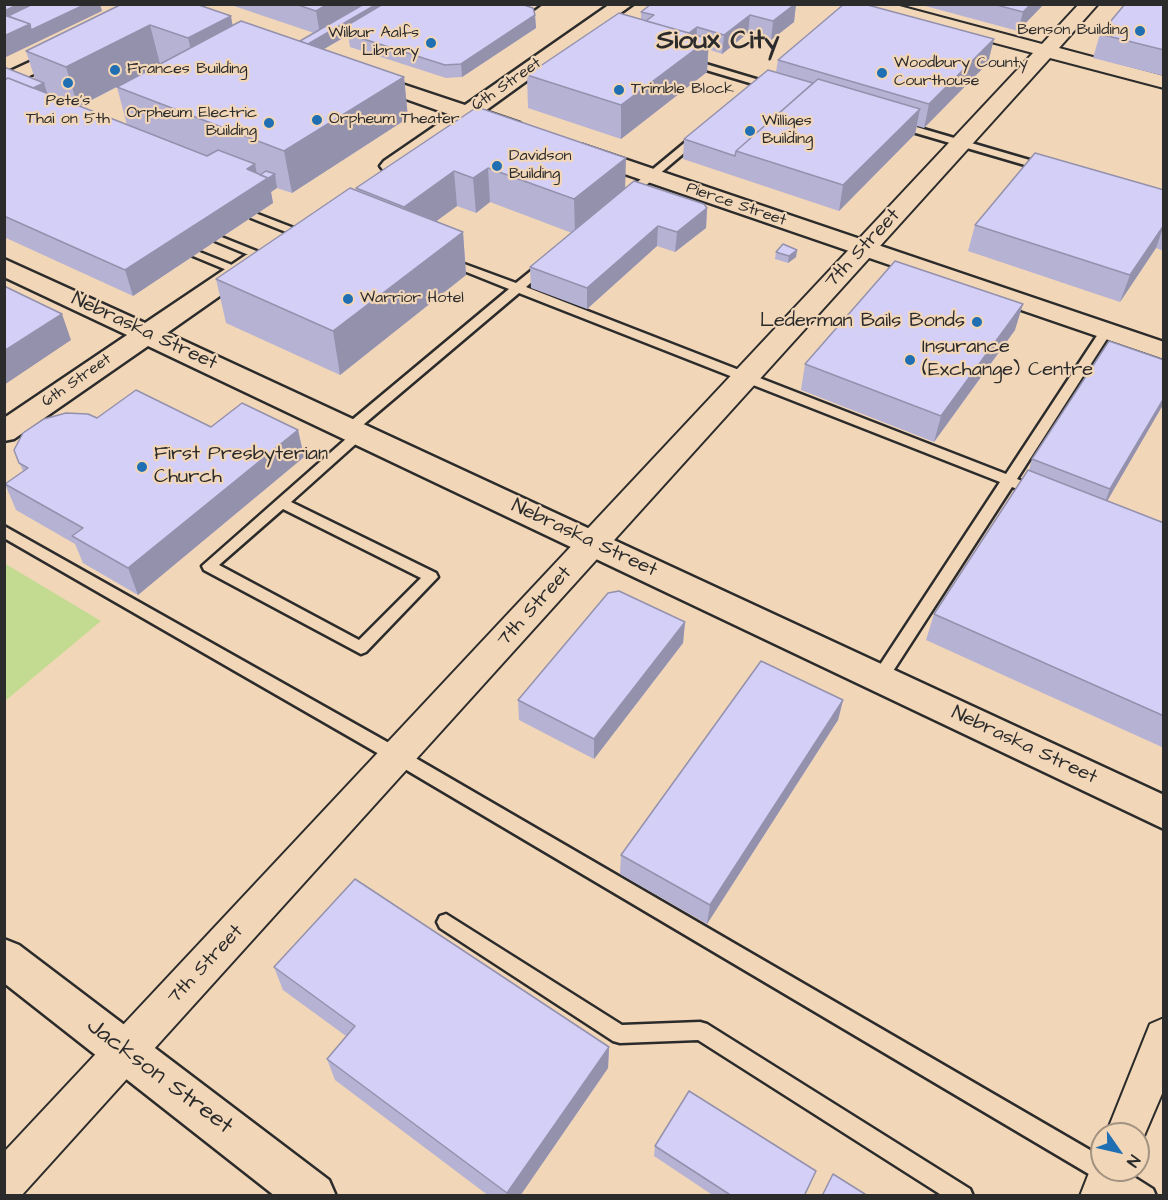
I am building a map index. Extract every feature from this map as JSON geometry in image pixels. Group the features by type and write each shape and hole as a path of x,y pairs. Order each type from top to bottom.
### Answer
{"main road":[{"name":"6th Street","path":"375,177 467,113 592,32 623,5"},
{"path":"4,82 88,40"},
{"path":"340,69 530,134"},
{"name":"Pierce Street","path":"563,146 1164,351"},
{"name":"6th Street","path":"4,432 303,227"},
{"name":"Nebraska Street","path":"4,267 356,430 1164,813"},
{"name":"Jackson Street","path":"4,958 313,1196"}],"street":[{"path":"869,4 1164,82"},
{"name":"7th Street","path":"4,1183 399,757 592,542 1089,4"},
{"path":"1131,1122 1164,1037"}],"lane":[{"path":"501,4 525,12 536,4"},
{"path":"675,57 784,90"},
{"path":"884,120 1062,173"},
{"path":"616,206 707,130"},
{"path":"255,216 303,227"},
{"path":"219,239 260,256"},
{"path":"197,254 238,271"},
{"path":"440,258 744,379 1054,498"},
{"path":"282,503 431,577 361,648 209,566 282,503 356,430 553,258"},
{"path":"880,678 1106,331"},
{"path":"4,531 399,757 1090,1167"},
{"path":"446,922 620,1034 700,1031 963,1196"},
{"path":"1118,1182 1146,1196"}],"green space":[{"path":"4,563 101,621 5,701 4,701"}],"building":[{"path":"4,4 19,4 4,11"},
{"path":"33,4 86,4 31,30 30,24 8,16"},
{"path":"122,4 196,4 231,16 188,38 150,25 66,67 26,51"},
{"path":"295,4 328,4 316,11"},
{"path":"364,4 377,4 308,44 300,41"},
{"name":"Wilbur Aalfs Library","path":"383,4 521,4 533,8 535,15 461,64 445,65 348,34 346,26"},
{"path":"651,4 795,4 773,21 750,15 724,35 697,27 689,33 646,21 654,15 641,12"},
{"name":"Woodbury County Courthouse","path":"844,4 864,4 994,39 929,104 778,60"},
{"path":"993,4 1031,4 1023,12"},
{"path":"1125,4 1164,4 1164,50 1100,34"},
{"path":"619,13 709,39 621,105 527,75"},
{"path":"4,15 30,24 4,36"},
{"path":"241,21 404,77 284,151 117,87"},
{"path":"4,67 44,83 33,88 8,78 5,80"},
{"path":"768,70 813,83 736,151 735,156 684,139"},
{"path":"8,78 207,156 218,150 255,164 247,169 268,178 125,270 4,216 4,80"},
{"path":"818,79 920,109 843,185 736,151"},
{"path":"477,107 626,158 574,199 488,168 473,178 454,171 404,207 356,188"},
{"path":"1035,153 1164,190 1164,225 1130,275 975,225"},
{"path":"266,171 275,174 267,179 260,175"},
{"path":"634,181 704,204 707,208 677,232 658,226 587,288 530,267"},
{"path":"350,188 463,232 333,331 216,279"},
{"path":"783,244 797,250 789,256 776,252"},
{"name":"Insurance (Exchange) Centre","path":"895,261 1023,304 941,416 805,364"},
{"path":"4,286 62,314 4,351"},
{"path":"1109,341 1164,360 1164,398 1110,489 1032,459"},
{"path":"136,390 211,427 242,403 298,430 128,568 72,536 83,528 5,484 28,468 19,463 14,450 23,433 44,419 66,413 88,414 97,418"},
{"path":"1028,470 1164,523 1164,716 934,614"},
{"path":"619,591 685,622 594,739 518,700 608,593"},
{"path":"761,661 843,700 710,905 621,855"},
{"path":"355,879 609,1047 507,1193 327,1059 355,1026 274,967"},
{"path":"689,1091 816,1171 804,1196 732,1196 655,1146"},
{"path":"833,1174 868,1196 822,1196"}],"place":[{"name":"Benson Building","path":"1140,31"},
{"name":"Wilbur Aalfs Library","path":"431,43"},
{"name":"Frances Building","path":"115,70"},
{"name":"Woodbury County Courthouse","path":"882,73"},
{"name":"Pete’s Thai on 5th","path":"68,83"},
{"name":"Trimble Block","path":"619,90"},
{"name":"Orpheum Theater","path":"317,120"},
{"name":"Orpheum Electric Building","path":"269,123"},
{"name":"Williges Building","path":"750,131"},
{"name":"Davidson Building","path":"497,166"},
{"name":"Warrior Hotel","path":"348,299"},
{"name":"Lederman Bails Bonds","path":"977,322"},
{"name":"Insurance (Exchange) Centre","path":"910,360"},
{"name":"First Presbyterian Church","path":"142,467"}],"district":[{"name":"Sioux City","path":"718,42"}]}
